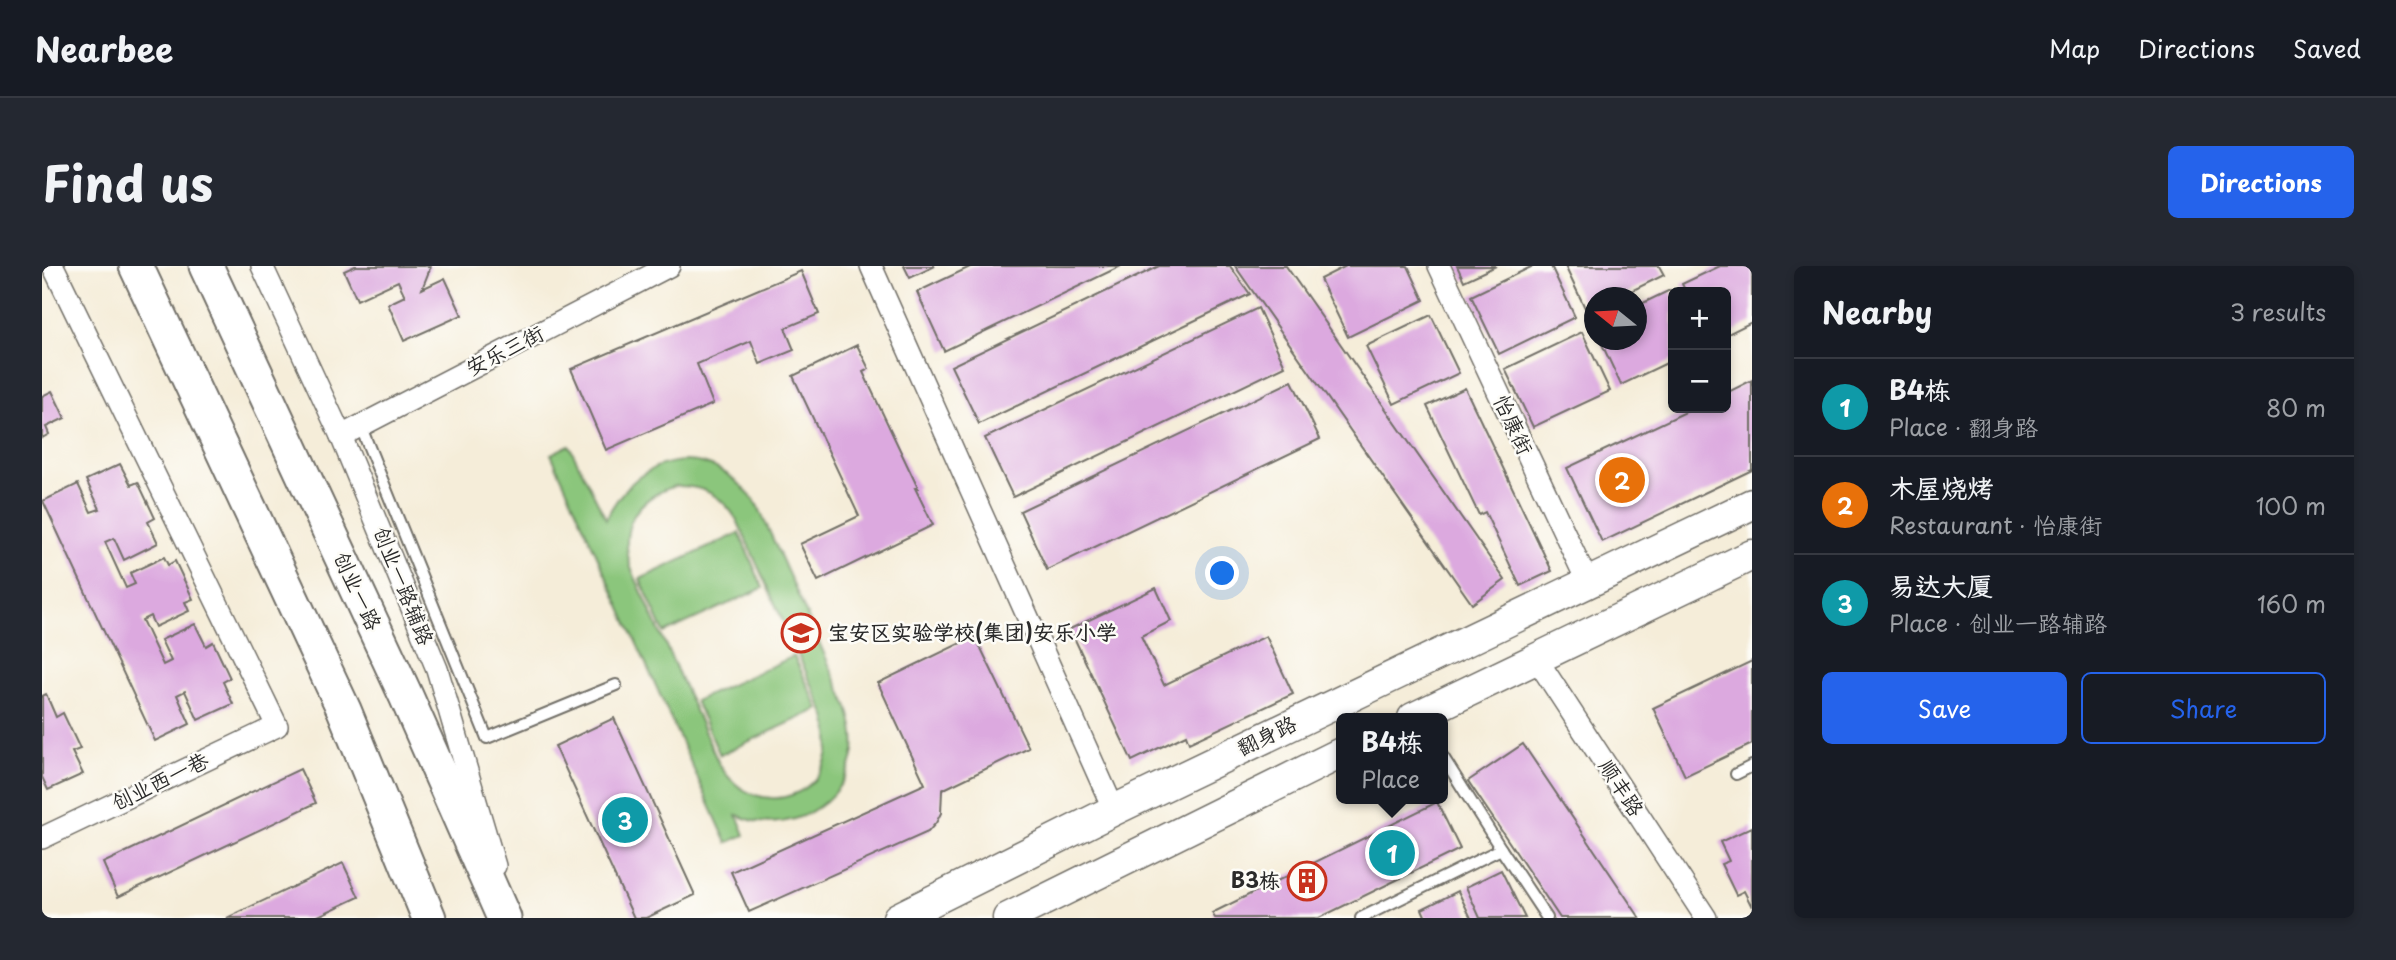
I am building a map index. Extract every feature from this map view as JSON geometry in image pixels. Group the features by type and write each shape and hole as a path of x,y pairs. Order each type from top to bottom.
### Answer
{"main road":[{"path":"136,266 344,710 429,918"},
{"name":"创业一路","path":"206,266 406,696 504,918"},
{"name":"翻身路","path":"898,918 1114,810 1752,504"},
{"path":"1426,713 1752,555"},
{"path":"1008,918 1336,755"}],"street":[{"name":"创业西一巷","path":"42,838 277,726 53,266"},
{"name":"创业一路辅路","path":"262,266 341,436 437,669 511,918"},
{"name":"安乐三街","path":"341,436 669,266"},
{"path":"871,266 1114,810"},
{"name":"怡康街","path":"1439,266 1588,583"},
{"name":"顺丰路","path":"1536,658 1706,918"}],"lane":[{"path":"360,425 487,738 616,685"},
{"path":"1448,765 1547,918"},
{"path":"1735,774 1752,766"},
{"path":"1361,918 1501,849"}],"green space":[{"path":"569,445 606,519 620,495 638,478 658,466 679,461 701,463 722,471 742,486 759,508 848,707 854,734 854,751 839,787 826,801 811,812 775,823 737,815 745,835 727,843 551,454","holes":["675,486 703,490 718,498 737,520 826,716 829,742 824,765 812,782 796,793 776,798 756,795 736,784 719,764 631,568 627,540 633,517 649,499"]},
{"path":"739,533 763,588 664,633 640,579"},
{"path":"794,656 819,709 720,755 695,701"}],"building":[{"path":"355,266 431,266 422,289 445,278 462,315 404,341 388,304 405,296 398,281 357,300 344,271"},
{"path":"904,266 935,266 910,278"},
{"path":"972,266 1121,266 944,351 917,292"},
{"path":"1159,266 1230,266 1250,294 979,424 951,366"},
{"path":"1235,266 1286,266 1505,580 1472,604"},
{"path":"1346,266 1408,266 1424,300 1348,337 1320,279"},
{"path":"1457,266 1496,266 1464,281"},
{"path":"1533,266 1551,266 1575,317 1499,354 1471,296"},
{"path":"1565,266 1659,266 1664,275 1639,287 1584,287 1584,306"},
{"path":"1720,266 1752,266 1752,322 1731,332 1731,287 1684,287 1682,284"},
{"path":"801,271 819,314 785,328 794,350 760,364 751,341 697,364 713,404 606,450 571,369"},
{"path":"1668,291 1668,362 1621,385 1605,350 1647,350 1647,301"},
{"path":"1258,308 1285,366 1013,497 985,438"},
{"path":"1431,315 1459,373 1394,404 1366,346"},
{"path":"1582,332 1584,350 1591,350 1610,391 1533,427 1505,369"},
{"path":"857,345 869,369 863,372 933,525 818,581 800,544 859,516 793,376"},
{"path":"1752,380 1752,470 1602,542 1567,468 1683,413 1731,413 1731,390"},
{"path":"1292,381 1320,439 1047,570 1020,511"},
{"path":"1465,388 1552,571 1520,586 1485,512 1479,515 1427,406"},
{"path":"52,391 65,418 46,427 49,434 42,438 42,396"},
{"path":"120,464 131,485 138,482 155,518 148,522 158,543 124,560 114,538 105,542 126,588 135,584 130,573 164,557 168,565 175,561 193,599 185,602 189,611 155,627 150,616 142,620 163,665 171,661 161,640 195,624 206,646 213,642 230,678 223,682 233,704 198,720 185,691 177,695 190,724 155,741 43,501 78,484 91,512 100,509 86,480"},
{"path":"1156,588 1171,621 1141,636 1164,685 1266,636 1293,694 1189,743 1186,735 1132,761 1070,629"},
{"path":"975,636 1029,748 942,790 941,813 928,832 749,912 731,872 925,784 878,683"},
{"path":"1752,661 1752,744 1685,776 1653,708"},
{"path":"46,694 56,717 63,713 80,749 72,752 83,774 48,790 42,777 42,696"},
{"path":"614,718 695,895 646,918 634,918 555,746"},
{"path":"1523,744 1640,918 1560,918 1468,781"},
{"path":"300,769 316,803 118,897 103,863"},
{"path":"1433,804 1438,804 1460,849 1319,918 1215,918 1212,913"},
{"path":"1752,827 1752,907 1744,891 1736,895 1721,864 1729,861 1720,842"},
{"path":"343,863 359,897 314,918 227,918"},
{"path":"1501,870 1525,918 1480,918 1466,887"},
{"path":"1458,891 1471,918 1426,918 1422,909"}],"place":[{"name":"木屋烧烤","path":"1622,480"},
{"name":"宝安区实验学校(集团)安乐小学","path":"801,633"},
{"name":"易达大厦","path":"625,820"},
{"name":"B4栋","path":"1392,853"},
{"name":"B3栋","path":"1307,881"}]}
